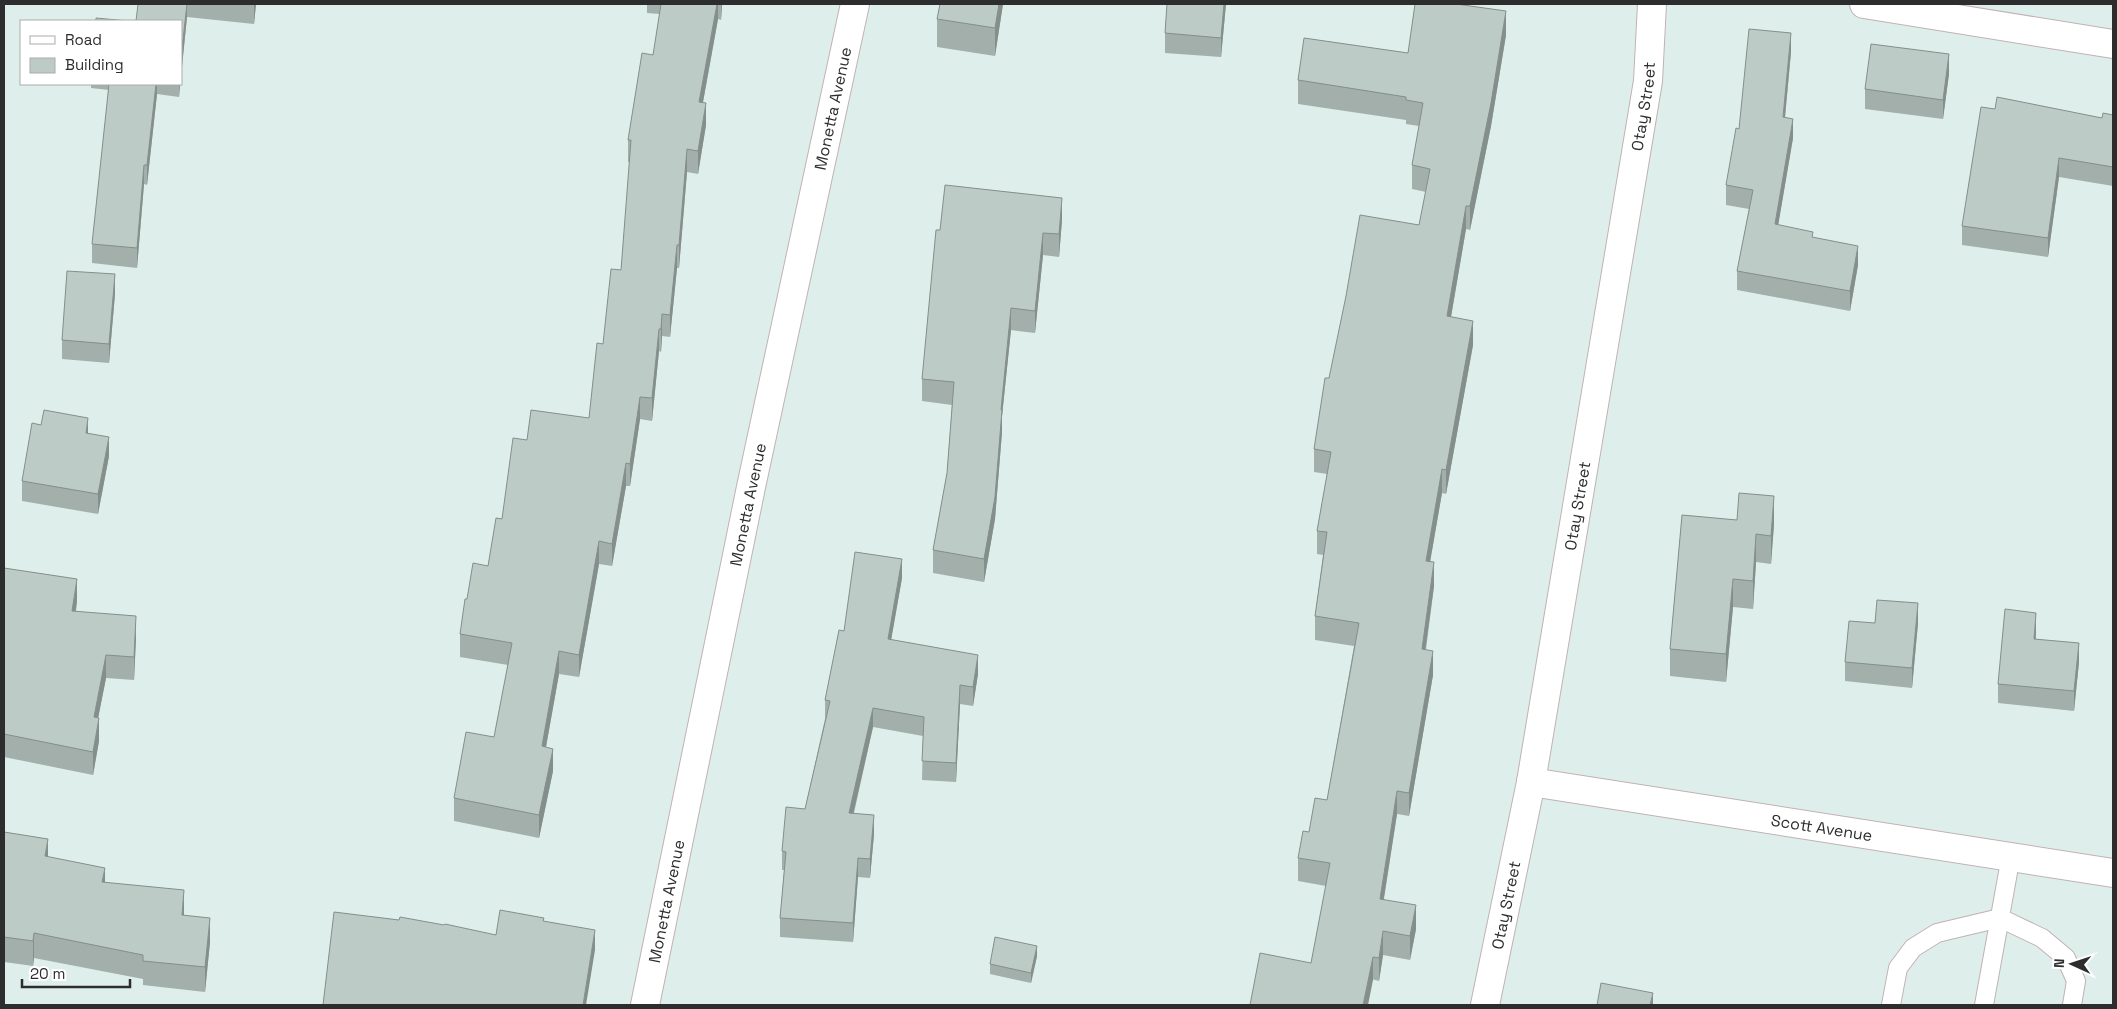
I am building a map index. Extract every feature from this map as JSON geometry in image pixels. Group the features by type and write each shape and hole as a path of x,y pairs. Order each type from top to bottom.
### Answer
{"street":[{"name":"Monetta Avenue","path":"645,1005 750,487 855,4"},
{"name":"Otay Street","path":"1485,1005 1531,782 1648,81 1652,4"},
{"path":"1864,4 2113,44"},
{"name":"Scott Avenue","path":"1531,782 2113,873"}],"lane":[{"path":"1984,1005 2011,856"},
{"path":"1891,1005 1898,968 1913,948 1937,933 2000,918 2042,938 2066,958 2076,981 2072,1005"}],"building":[{"path":"138,4 187,4 182,48 182,20 136,20"},
{"path":"661,4 717,4 699,102 706,103 698,151 687,149 679,245 677,245 670,315 662,314 652,398 640,397 630,464 626,463 612,544 599,541 579,655 559,651 542,746 553,749 539,815 454,798 466,732 494,737 512,643 460,634 473,563 488,566 496,518 502,519 513,438 527,440 531,410 589,418 597,343 603,344 611,269 621,270 631,140 628,140 642,53 653,55"},
{"path":"940,4 999,4 995,28 937,19"},
{"path":"1167,4 1224,4 1221,38 1165,33"},
{"path":"1415,4 1456,4 1506,11 1491,103 1470,206 1466,206 1447,316 1473,321 1446,470 1442,469 1426,561 1434,562 1422,649 1433,651 1409,793 1397,791 1380,899 1416,905 1410,936 1383,931 1379,958 1373,957 1363,1005 1250,1005 1260,953 1311,963 1330,863 1298,858 1303,831 1309,832 1315,798 1327,800 1359,623 1315,616 1327,532 1317,531 1331,452 1314,449 1325,378 1329,378 1360,215 1419,225 1430,169 1412,165 1423,103 1406,100 1406,97 1298,80 1304,38 1408,53"},
{"path":"96,18 117,20 96,20"},
{"path":"1749,29 1791,33 1783,117 1793,119 1775,224 1813,232 1812,237 1858,246 1850,291 1737,271 1753,190 1726,185 1736,128 1739,129"},
{"path":"1871,44 1949,54 1943,100 1865,89"},
{"path":"109,85 156,85 147,165 144,165 137,248 92,244"},
{"path":"1997,97 2102,118 2103,113 2113,115 2113,167 2059,158 2048,238 1962,226 1981,107 1995,109"},
{"path":"945,185 1062,198 1059,234 1043,233 1035,311 1011,308 995,497 984,559 933,550 947,473 954,382 922,379 936,230 940,230"},
{"path":"67,271 115,274 109,344 62,340"},
{"path":"44,410 88,418 86,433 109,437 98,494 22,481 32,423 41,425"},
{"path":"1739,493 1774,496 1771,536 1756,534 1753,581 1733,579 1726,654 1670,649 1682,515 1737,520"},
{"path":"855,552 902,559 888,639 978,655 973,687 960,685 956,763 922,761 924,717 873,708 849,813 874,815 870,859 858,858 853,923 780,918 786,852 782,851 786,807 805,809 830,701 825,700 839,630 844,631"},
{"path":"4,568 77,579 72,611 136,616 134,657 106,655 94,717 99,718 93,752 4,734"},
{"path":"1877,600 1918,603 1912,668 1845,662 1849,621 1875,623"},
{"path":"2005,609 2036,613 2034,639 2079,643 2074,691 1998,684"},
{"path":"4,832 48,839 45,856 105,868 102,882 184,890 182,915 210,918 205,967 143,961 143,955 34,933 33,941 4,937"},
{"path":"500,910 544,918 543,921 595,930 583,1005 323,1005 334,912 399,920 400,917 496,935"},
{"path":"995,937 1037,946 1031,973 990,964"},
{"path":"1601,983 1653,993 1650,1005 1597,1005"}]}
